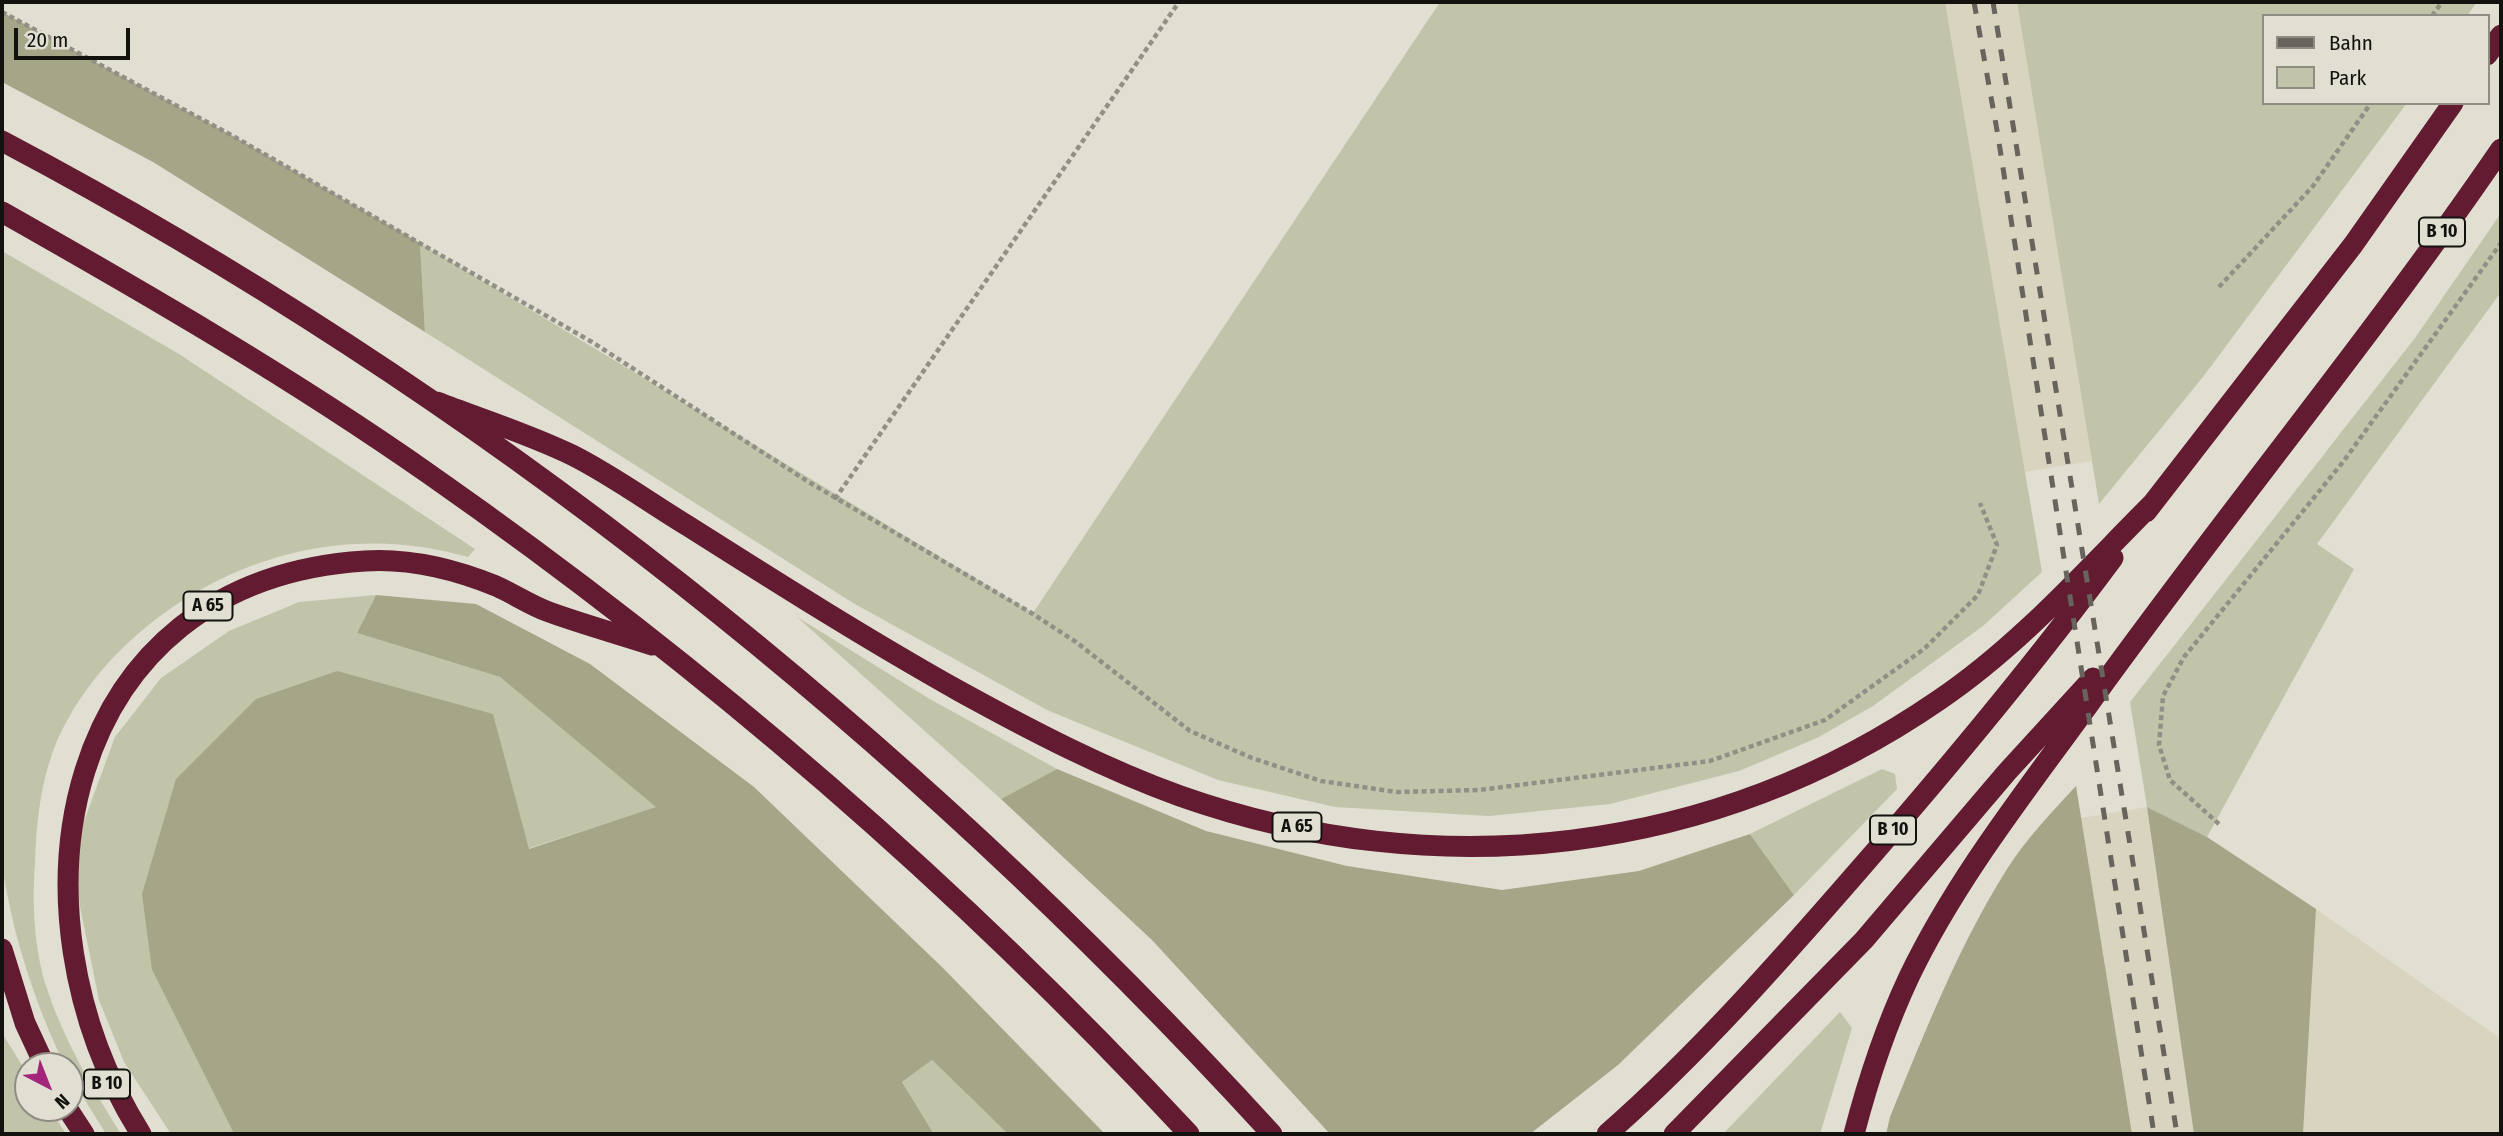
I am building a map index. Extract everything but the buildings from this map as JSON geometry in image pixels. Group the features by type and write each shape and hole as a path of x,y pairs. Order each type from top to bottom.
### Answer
{"highway":[{"path":"2489,52 2501,35"},
{"name":"B 10","path":"1607,1134 1692,1053 1799,939 2044,651 2153,503 2353,245 2453,105"},
{"name":"A 65","path":"2,141 225,266 437,402 677,580 849,719 1051,904 1272,1134"},
{"name":"B 10","path":"1674,1134 1864,940 2007,772 2160,604 2382,315 2501,149"},
{"name":"A 65","path":"2,212 180,314 426,472 668,650 787,747 948,893 1035,975 1189,1134"},
{"name":"A 65","path":"437,402 573,455 883,647 964,694 1121,773 1258,819 1337,836 1406,845 1475,849 1558,843 1640,829 1709,812 1782,788 1858,751 1940,700 2033,622 2153,503"},
{"name":"A 65","path":"81,1029 65,984 56,941 52,855 60,806 70,769 102,706 118,682 167,632 237,590 276,575 317,565 368,561 411,562 449,569 547,611 668,650"},
{"path":"1854,1134 1870,1072 1910,976 1957,894 2017,804 2160,604"},
{"path":"2,949 25,1023 38,1052"},
{"name":"B 10","path":"81,1029 105,1081 141,1134"}],"path":[{"path":"835,499 1179,2"},
{"path":"2,12 233,136 592,342 835,499 1033,614 1076,642 1190,731 1252,758 1321,781 1397,792 1492,789 1710,761 1825,720 1924,649 1978,595 1997,545 1980,503"},
{"path":"2219,287 2313,186 2370,105"},
{"path":"2219,824 2170,780 2159,745 2164,696 2184,657 2343,462 2501,243"}],"shaded area":[{"path":"1945,2 2017,2 2092,461 2025,472"},
{"path":"2147,807 2194,1134 2132,1134 2081,818"},
{"path":"2316,909 2501,1039 2501,1134 2303,1134"}],"green space":[{"path":"1440,2 1945,2 2042,572 1983,626 1873,706 1817,738 1739,771 1610,804 1489,816 1335,807 1218,780 1047,710 853,603 425,332 420,243 1033,613"},
{"path":"2017,2 2477,2 2468,14 2262,14 2262,105 2406,105 2203,377 2099,504"},
{"path":"2,12 233,136 420,243 425,332 153,162 2,82"},
{"path":"2501,213 2501,292 2317,544 2354,569 2207,837 2147,807 2130,702 2415,338"},
{"path":"2,251 179,354 475,549 468,557 437,549 374,543 312,549 281,556 251,566 194,593 144,629 120,650 99,674 65,726 52,754 42,794 36,849 34,894 39,958 54,1008 74,1052 59,1052 34,993 19,943 2,865"},
{"path":"376,595 357,633 500,677 657,807 152,970 234,1134 171,1134 124,1062 99,1000 76,887 80,832 115,737 161,678 229,631 299,602"},
{"path":"376,595 476,604 590,664 754,787 943,968 1105,1134 1008,1134 932,1060 902,1082 934,1134 234,1134 152,970 142,894 176,779 256,699 337,671 493,714 529,849 656,807 500,677 357,633"},
{"path":"797,617 928,698 1057,769 1001,799"},
{"path":"1057,769 1206,831 1347,866 1502,890 1639,871 1750,834 1794,895 1618,1065 1530,1134 1330,1134 1153,941 1001,799"},
{"path":"1882,769 1895,774 1897,789 1794,895 1750,834"},
{"path":"2076,786 2132,1134 1886,1134 1890,1117 1929,1022 1989,899 2022,847"},
{"path":"2147,807 2207,837 2316,909 2303,1134 2194,1134"},
{"path":"1840,1012 1852,1028 1820,1134 1723,1134"},
{"path":"2,1033 14,1052 14,1122 58,1122 66,1134 2,1134"},
{"path":"932,1060 1008,1134 934,1134 902,1082"},
{"path":"84,1070 121,1134 106,1134 84,1099"}],"railway":[{"path":"1974,2 1998,136 2154,1134"},
{"path":"1993,2 2177,1134"}]}
